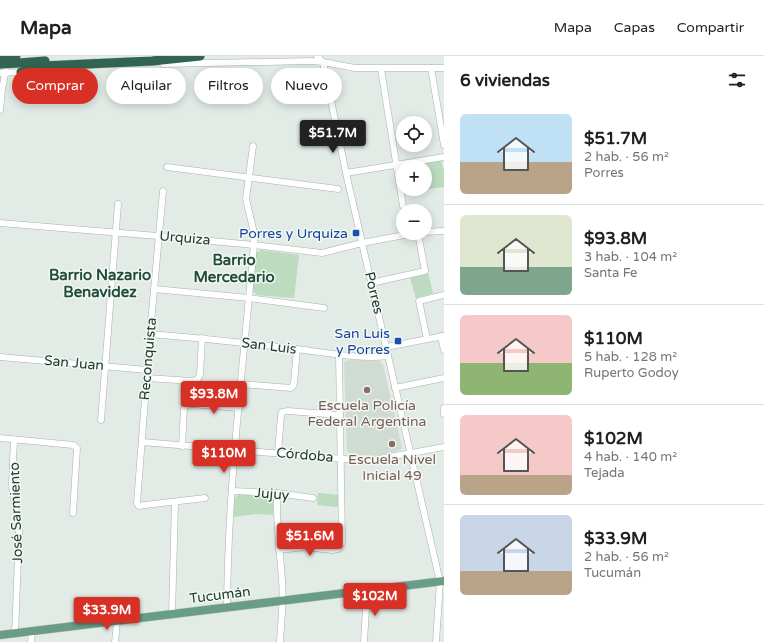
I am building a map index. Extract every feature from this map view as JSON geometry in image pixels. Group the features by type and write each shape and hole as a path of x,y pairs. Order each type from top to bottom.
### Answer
{"highway":[{"path":"0,64 19,64 120,56"},
{"path":"0,57 19,64 43,66 152,61 200,56"}],"main road":[{"name":"Tucumán","path":"0,635 442,582"}],"street":[{"path":"0,110 3,56"},
{"path":"2,73 8,68 8,56"},
{"path":"317,56 351,68 444,68"},
{"path":"2,73 19,64 66,68 325,59"},
{"name":"Porres","path":"325,59 346,173 410,453 442,582 436,642"},
{"path":"346,173 396,164 380,68"},
{"path":"432,68 444,145"},
{"path":"227,607 227,560 235,450 254,245 254,233 246,199 253,146"},
{"path":"423,160 444,157"},
{"path":"167,167 338,188"},
{"name":"Reconquista","path":"163,191 158,236 137,503 139,506 175,502"},
{"path":"101,420 118,204"},
{"name":"Urquiza","path":"0,222 254,245 322,253 362,242 396,236"},
{"path":"432,232 444,232"},
{"path":"371,282 426,271 418,240"},
{"path":"154,289 249,298 324,308"},
{"path":"427,339 419,301 444,295"},
{"name":"San Luis","path":"150,334 202,338 339,354 380,357 388,356"},
{"path":"386,347 442,336 444,350"},
{"path":"147,378 192,381 198,379 200,374 202,338"},
{"path":"241,384 291,388 294,383 297,349"},
{"path":"279,550 305,548 332,550 338,549 342,542 339,354"},
{"name":"San Juan","path":"0,357 147,370"},
{"path":"395,388 444,378"},
{"path":"182,446 184,409 186,405 192,404 239,408"},
{"path":"444,408 444,414"},
{"path":"278,453 282,412 288,411 340,415"},
{"path":"0,438 73,445 77,448 73,513"},
{"name":"José Sarmiento","path":"14,440 12,484 19,539 15,634"},
{"name":"Córdoba","path":"142,442 368,461 444,447"},
{"name":"Jujuy","path":"232,491 277,493 313,498"},
{"path":"277,493 276,524 283,600 280,642"},
{"path":"172,615 175,502 205,498"},
{"path":"364,642 367,592"},
{"path":"115,642 117,622"},
{"path":"32,632 32,642"}],"shaded area":[{"name":"Escuela Policía Federal Argentina","path":"348,360 379,361 383,365 402,447 400,450 376,456 349,454 347,451 344,362"}],"green space":[{"path":"441,160 444,171 444,187 432,189 432,161"},
{"path":"261,250 299,255 294,298 257,295 252,290 256,253"},
{"path":"428,273 433,293 416,298 410,278"},
{"path":"202,377 200,402 189,402 182,408 184,383 197,382"},
{"path":"318,493 339,495 338,507 317,505"},
{"path":"239,494 269,496 273,501 273,515 256,514 233,517 235,498"}],"place":[{"name":"Porres y Urquiza","path":"356,233"},
{"name":"San Luis y Porres","path":"398,341"},
{"name":"Escuela Policía Federal Argentina","path":"367,390"},
{"name":"Escuela Nivel Inicial 49","path":"392,444"}],"district":[{"name":"Barrio Mercedario","path":"234,268"},
{"name":"Barrio Nazario Benavidez","path":"100,284"}]}
